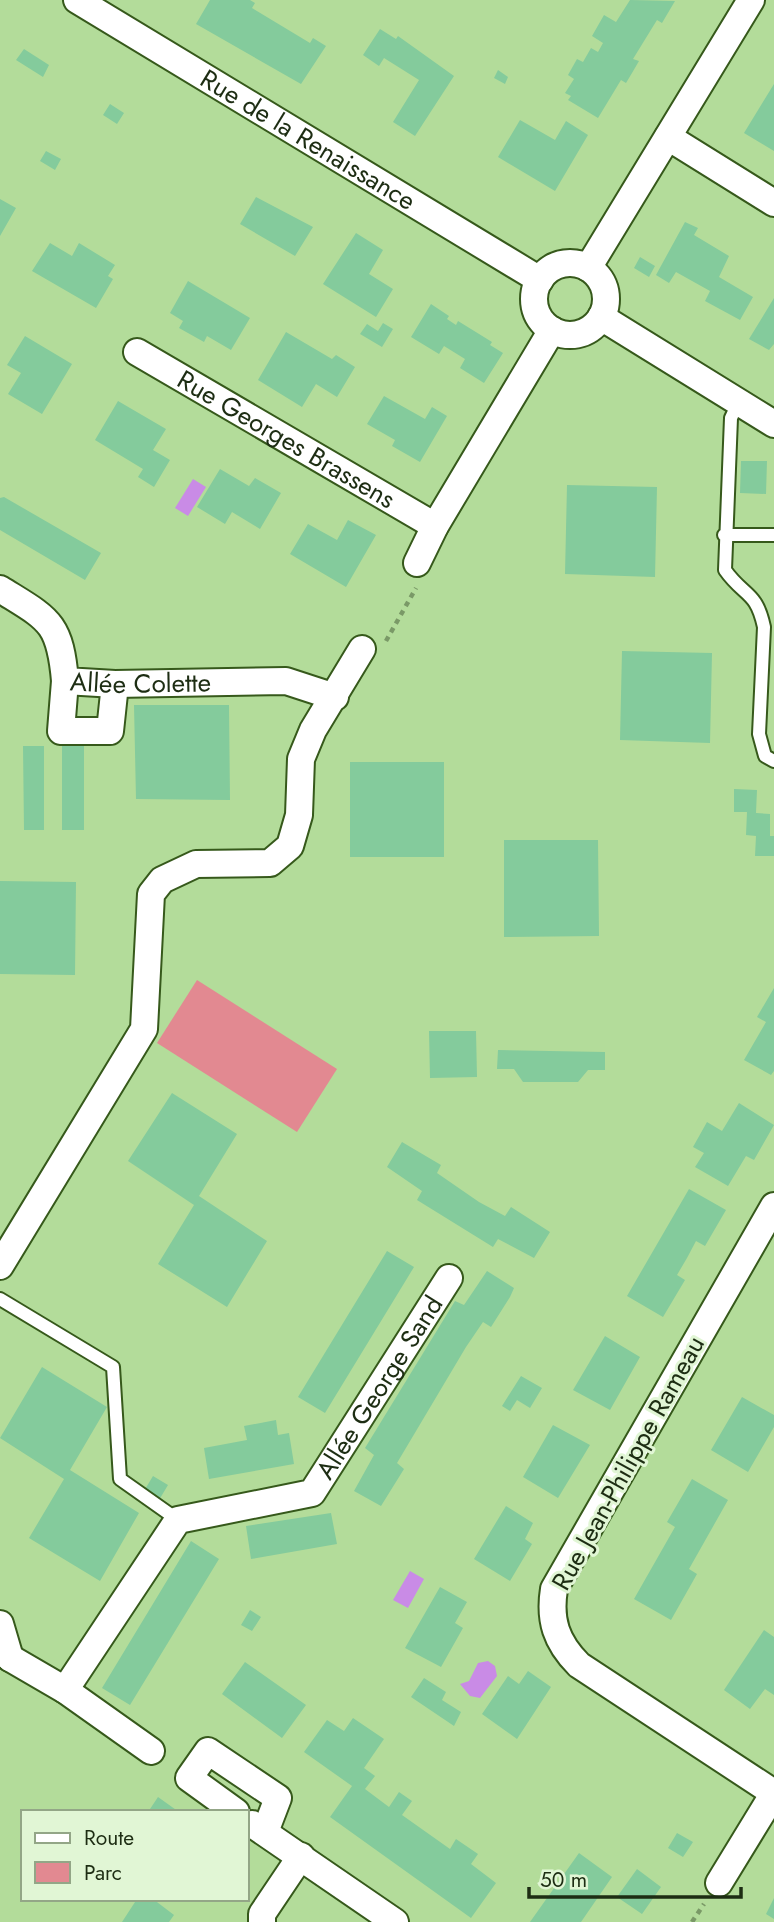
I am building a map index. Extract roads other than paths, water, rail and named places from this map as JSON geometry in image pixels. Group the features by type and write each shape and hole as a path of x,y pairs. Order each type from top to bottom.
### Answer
{"street":[{"name":"Rue de la Renaissance","path":"77,0 540,280"},
{"path":"588,268 751,0"},
{"path":"668,137 774,204"},
{"path":"567,263 588,268 597,275 606,295 601,317 584,332 573,335 552,330 543,322 534,302 540,280 547,272 567,263"},
{"path":"601,317 774,425"},
{"path":"417,563 435,526 552,330"},
{"name":"Rue Georges Brassens","path":"137,352 435,526"},
{"name":"Allée Colette","path":"0,589 48,620 62,647 65,681 115,684 286,681 335,697"},
{"path":"0,1266 144,1029 151,894 162,880 196,864 270,863 290,846 299,815 301,759 313,730 362,649"},
{"path":"65,681 61,730 110,731 115,684"},
{"name":"Rue Jean-Philippe Rameau","path":"774,1206 554,1589 551,1610 555,1630 565,1650 579,1665 774,1793"},
{"name":"Allée George Sand","path":"178,1520 312,1493 449,1278"},
{"path":"65,1690 178,1520"},
{"path":"0,1624 5,1669 65,1690 151,1751"},
{"path":"233,1810 189,1778 208,1751 278,1798 256,1826 395,1922"},
{"path":"719,1883 774,1793"},
{"path":"262,1922 262,1914 301,1856"}],"lane":[{"path":"738,403 731,418 724,535 725,570 736,585 752,595 760,610 764,627 759,734 765,756 774,761"},
{"path":"724,535 774,535"},
{"path":"0,1299 113,1367 120,1479 178,1520"}]}
